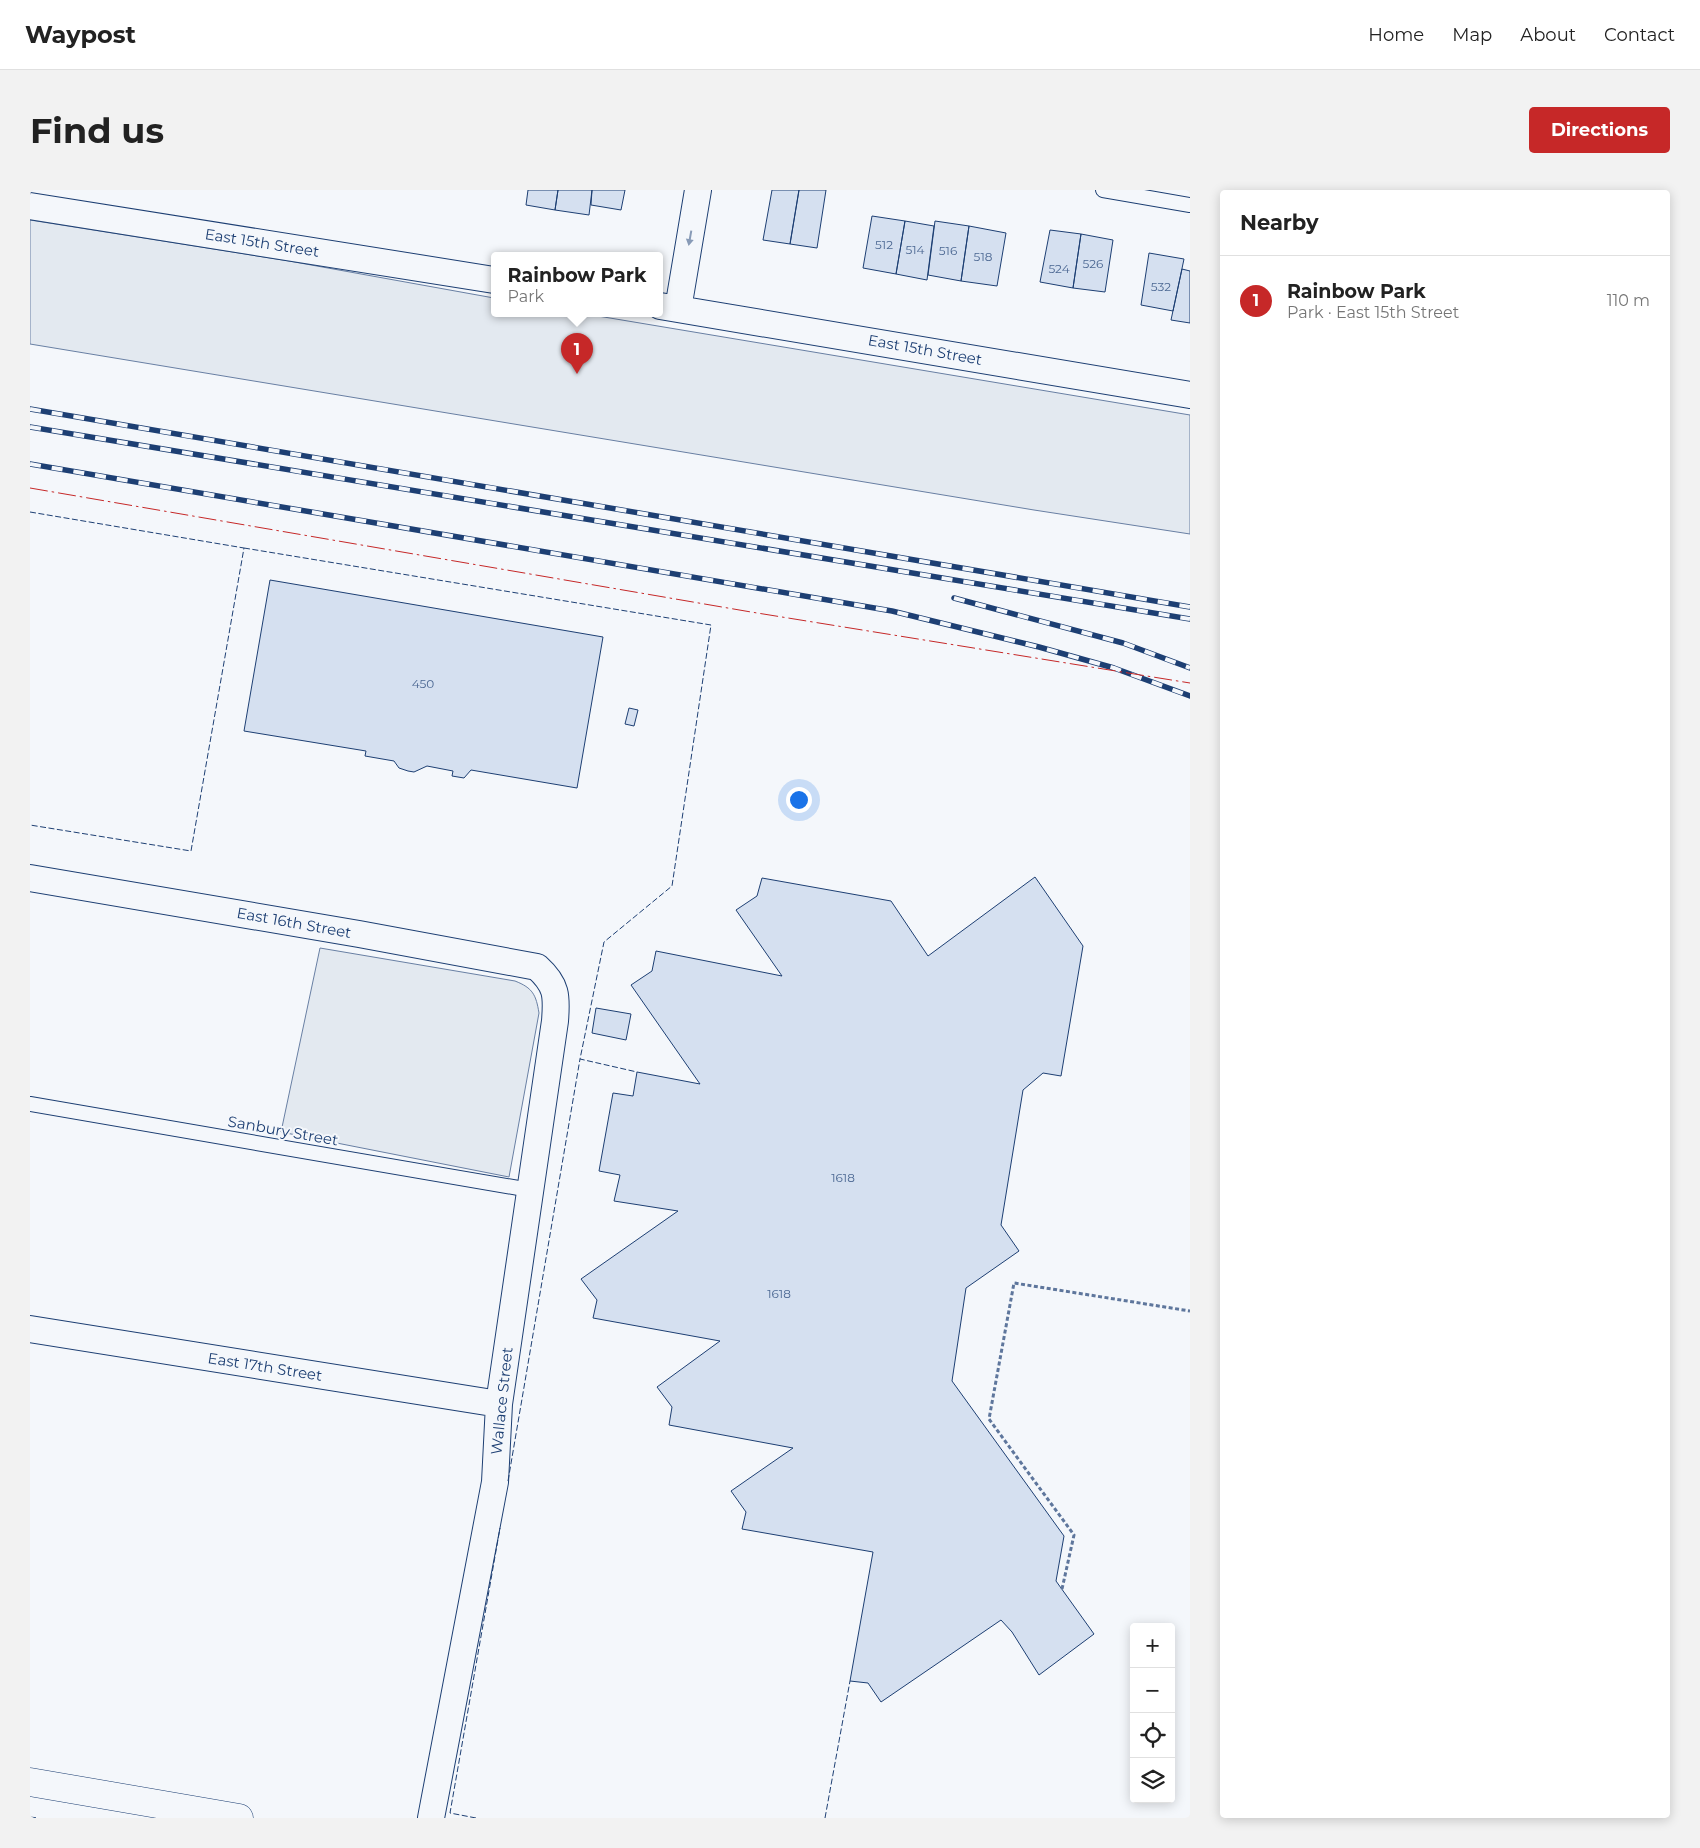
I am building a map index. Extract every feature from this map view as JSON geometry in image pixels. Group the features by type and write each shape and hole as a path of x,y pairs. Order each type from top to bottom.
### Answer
{"main road":[{"path":"30,1782 239,1818"}],"street":[{"path":"669,307 698,190"},
{"name":"East 15th Street","path":"30,206 491,280"},
{"name":"East 15th Street","path":"669,307 1190,395"},
{"name":"East 16th Street","path":"30,878 359,934 536,967 552,983"},
{"name":"Wallace Street","path":"431,1818 495,1482 499,1404 555,1021 557,999 552,983"},
{"name":"East 17th Street","path":"30,1329 499,1404"}],"lane":[{"path":"1103,190 1190,205"},
{"name":"Sanbury Street","path":"30,1104 530,1190"}],"path":[{"path":"1062,1588 1074,1535 989,1419 1014,1283 1190,1311"}],"shaded area":[{"path":"30,220 289,261 491,297 491,317 604,317 1190,415 1190,534 1034,510 30,344"},
{"path":"320,948 515,981 530,989 537,1001 539,1013 509,1177 281,1132"}],"building":[{"path":"528,190 558,190 555,210 526,205"},
{"path":"558,190 592,190 589,215 555,210"},
{"path":"592,190 625,190 621,210 591,205"},
{"path":"772,190 799,190 790,244 763,240"},
{"path":"799,190 826,190 817,248 790,244"},
{"path":"872,216 905,221 896,274 863,268"},
{"path":"905,221 934,226 927,280 896,274"},
{"path":"935,221 969,226 961,281 928,275"},
{"path":"969,226 1006,233 997,286 961,281"},
{"path":"1050,230 1081,234 1073,288 1040,282"},
{"path":"1081,234 1113,240 1105,292 1073,288"},
{"path":"1149,253 1184,259 1173,311 1141,305"},
{"path":"1182,269 1190,271 1190,323 1171,320"},
{"path":"270,580 603,637 577,788 471,770 464,778 452,776 453,771 427,766 414,772 408,771 399,768 394,761 365,756 366,751 244,731"},
{"path":"629,708 638,710 634,726 625,724"},
{"path":"1035,877 1083,946 1061,1076 1043,1073 1023,1090 1001,1225 1019,1251 966,1288 952,1381 1064,1536 1056,1581 1094,1634 1039,1675 1012,1632 1001,1620 881,1702 868,1683 850,1681 873,1552 742,1529 746,1512 731,1491 793,1448 669,1425 672,1407 657,1387 720,1341 593,1318 597,1300 581,1279 678,1211 614,1201 620,1175 599,1171 613,1093 633,1096 637,1072 700,1084 631,985 652,971 656,951 782,976 736,910 757,896 762,878 891,901 928,956"},
{"path":"596,1008 631,1014 626,1040 592,1033"}],"railway":[{"path":"30,409 1190,607"},
{"path":"30,427 1190,619"},
{"path":"30,464 892,611 1039,647 1114,668 1190,696"},
{"path":"954,598 1123,643 1190,668"}],"fence":[{"path":"30,512 244,548 191,851 30,825"},
{"path":"244,548 711,625 672,886 604,942 580,1059 637,1072"},
{"path":"508,1481 580,1059"},
{"path":"476,1818 450,1813 500,1528"},
{"path":"825,1818 850,1681"},
{"path":"30,1817 38,1818"}],"power":[{"path":"30,488 751,612 1190,683"}],"place":[{"name":"Rainbow Park","path":"577,374"}]}
